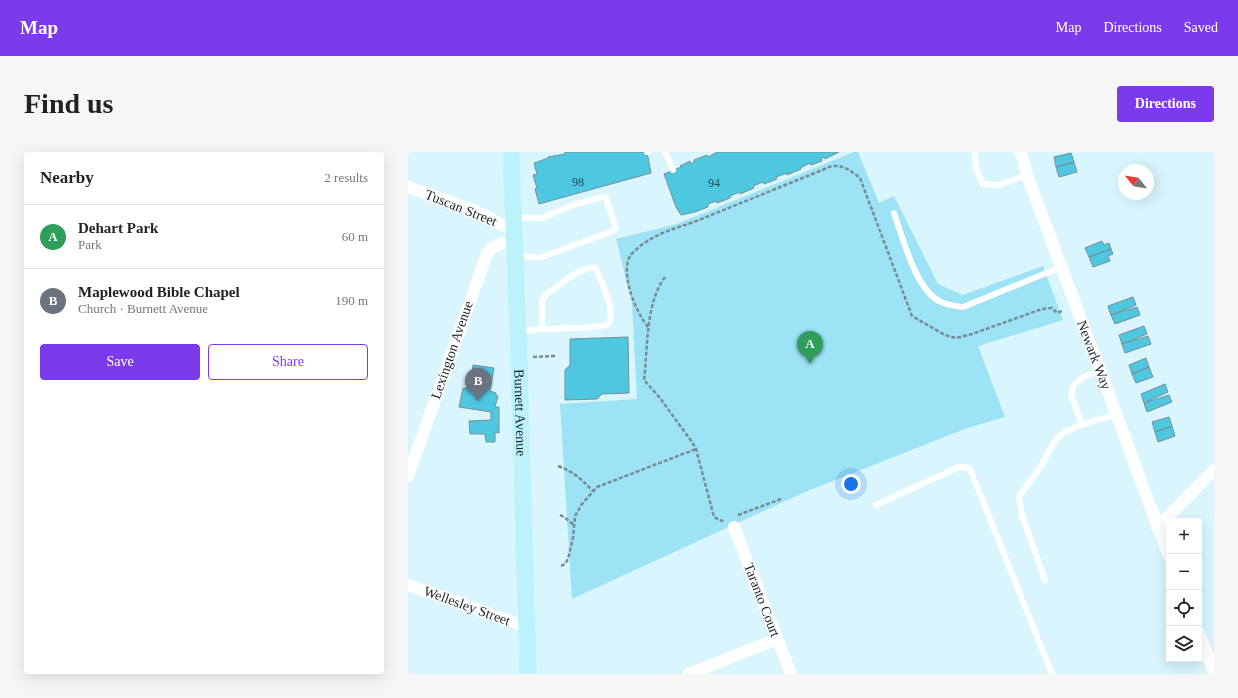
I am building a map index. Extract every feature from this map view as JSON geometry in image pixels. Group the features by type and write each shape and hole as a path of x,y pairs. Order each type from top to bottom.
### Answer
{"street":[{"name":"Burnett Avenue","path":"511,152 515,236 528,674"},
{"name":"Newark Way","path":"1021,152 1026,175 1117,414 1168,554"},
{"name":"Tuscan Street","path":"408,187 476,211 515,236"},
{"name":"Lexington Avenue","path":"408,476 484,260 490,249 515,236"},
{"path":"1158,528 1214,470"},
{"name":"Taranto Court","path":"733,520 791,674"},
{"name":"Wellesley Street","path":"408,585 527,627"},
{"path":"689,674 777,639"},
{"path":"1202,641 1214,672"}],"lane":[{"path":"665,152 673,170"},
{"path":"974,152 976,168 983,184 999,185 1026,175"},
{"path":"602,196 606,198 616,228 613,231 539,258 515,236 542,218 576,204 602,196"},
{"path":"894,213 918,278 925,290 939,301 952,306 963,307 1061,267"},
{"path":"518,330 599,327 609,324 611,318 609,302 596,268 591,267 579,272 544,296 542,302 542,329"},
{"path":"1082,425 1071,394 1074,385 1082,378 1100,370"},
{"path":"1045,580 1022,515 1019,497 1035,475 1052,445 1060,435 1082,425 1117,414"},
{"path":"876,505 959,467 966,467 970,469 1052,674"}],"path":[{"path":"648,327 642,320 635,303 626,272 630,256 645,242 665,232 696,222 832,166 840,165 860,178 912,316 945,335 956,338 972,334 1042,308 1052,308 1057,313 1062,311"},
{"path":"665,277 660,283 648,319 647,354 644,380 660,398 696,449 714,517 722,521 733,520 781,499"},
{"path":"527,357 555,356"},
{"path":"561,566 565,564 568,559 575,516 582,504 597,487 696,449"},
{"path":"558,466 570,470 593,491"},
{"path":"560,515 564,516 574,525"}],"shaded area":[{"path":"854,152 858,152 879,203 894,196 938,284 963,295 1043,266 1063,320 978,346 1005,417 967,428 805,492 572,599 560,404 637,399 632,303 616,239 677,224"}],"building":[{"path":"565,152 647,152 651,173 539,204 535,189 537,188 533,175 537,174 534,163 548,157 565,154"},
{"path":"717,152 839,152 825,159 824,157 821,159 822,161 811,165 810,163 787,175 787,173 776,177 777,179 753,186 754,188 740,194 740,192 730,196 730,198 717,203 716,201 708,204 708,207 681,215 676,207 664,174 681,167 680,166 690,161 691,164 694,160 707,155 708,157"},
{"path":"1071,153 1074,162 1056,167 1054,157"},
{"path":"1074,162 1077,172 1059,177 1056,167"},
{"path":"1102,241 1104,245 1109,243 1111,249 1089,257 1085,248"},
{"path":"1111,249 1113,254 1108,256 1110,261 1093,267 1089,257"},
{"path":"1133,297 1136,305 1111,315 1108,306"},
{"path":"1137,307 1140,315 1115,324 1111,315"},
{"path":"1144,326 1147,334 1122,344 1119,335"},
{"path":"1148,336 1151,344 1125,353 1122,344"},
{"path":"628,337 629,393 602,394 597,399 565,400 565,370 570,365 570,339"},
{"path":"1146,358 1149,367 1132,374 1129,365"},
{"path":"473,365 494,368 490,391 496,393 496,396 498,396 495,407 499,407 499,433 495,432 495,442 486,442 485,434 470,434 469,421 491,420 491,412 459,407 463,388 470,388"},
{"path":"1149,367 1153,377 1136,383 1132,374"},
{"path":"1165,384 1168,392 1144,403 1141,394"},
{"path":"1169,395 1172,402 1147,412 1144,403"},
{"path":"1169,417 1172,426 1155,432 1152,422"},
{"path":"1172,426 1175,436 1158,442 1155,432"}],"place":[{"name":"Dehart Park","path":"810,364"},
{"name":"Maplewood Bible Chapel","path":"478,401"}]}
